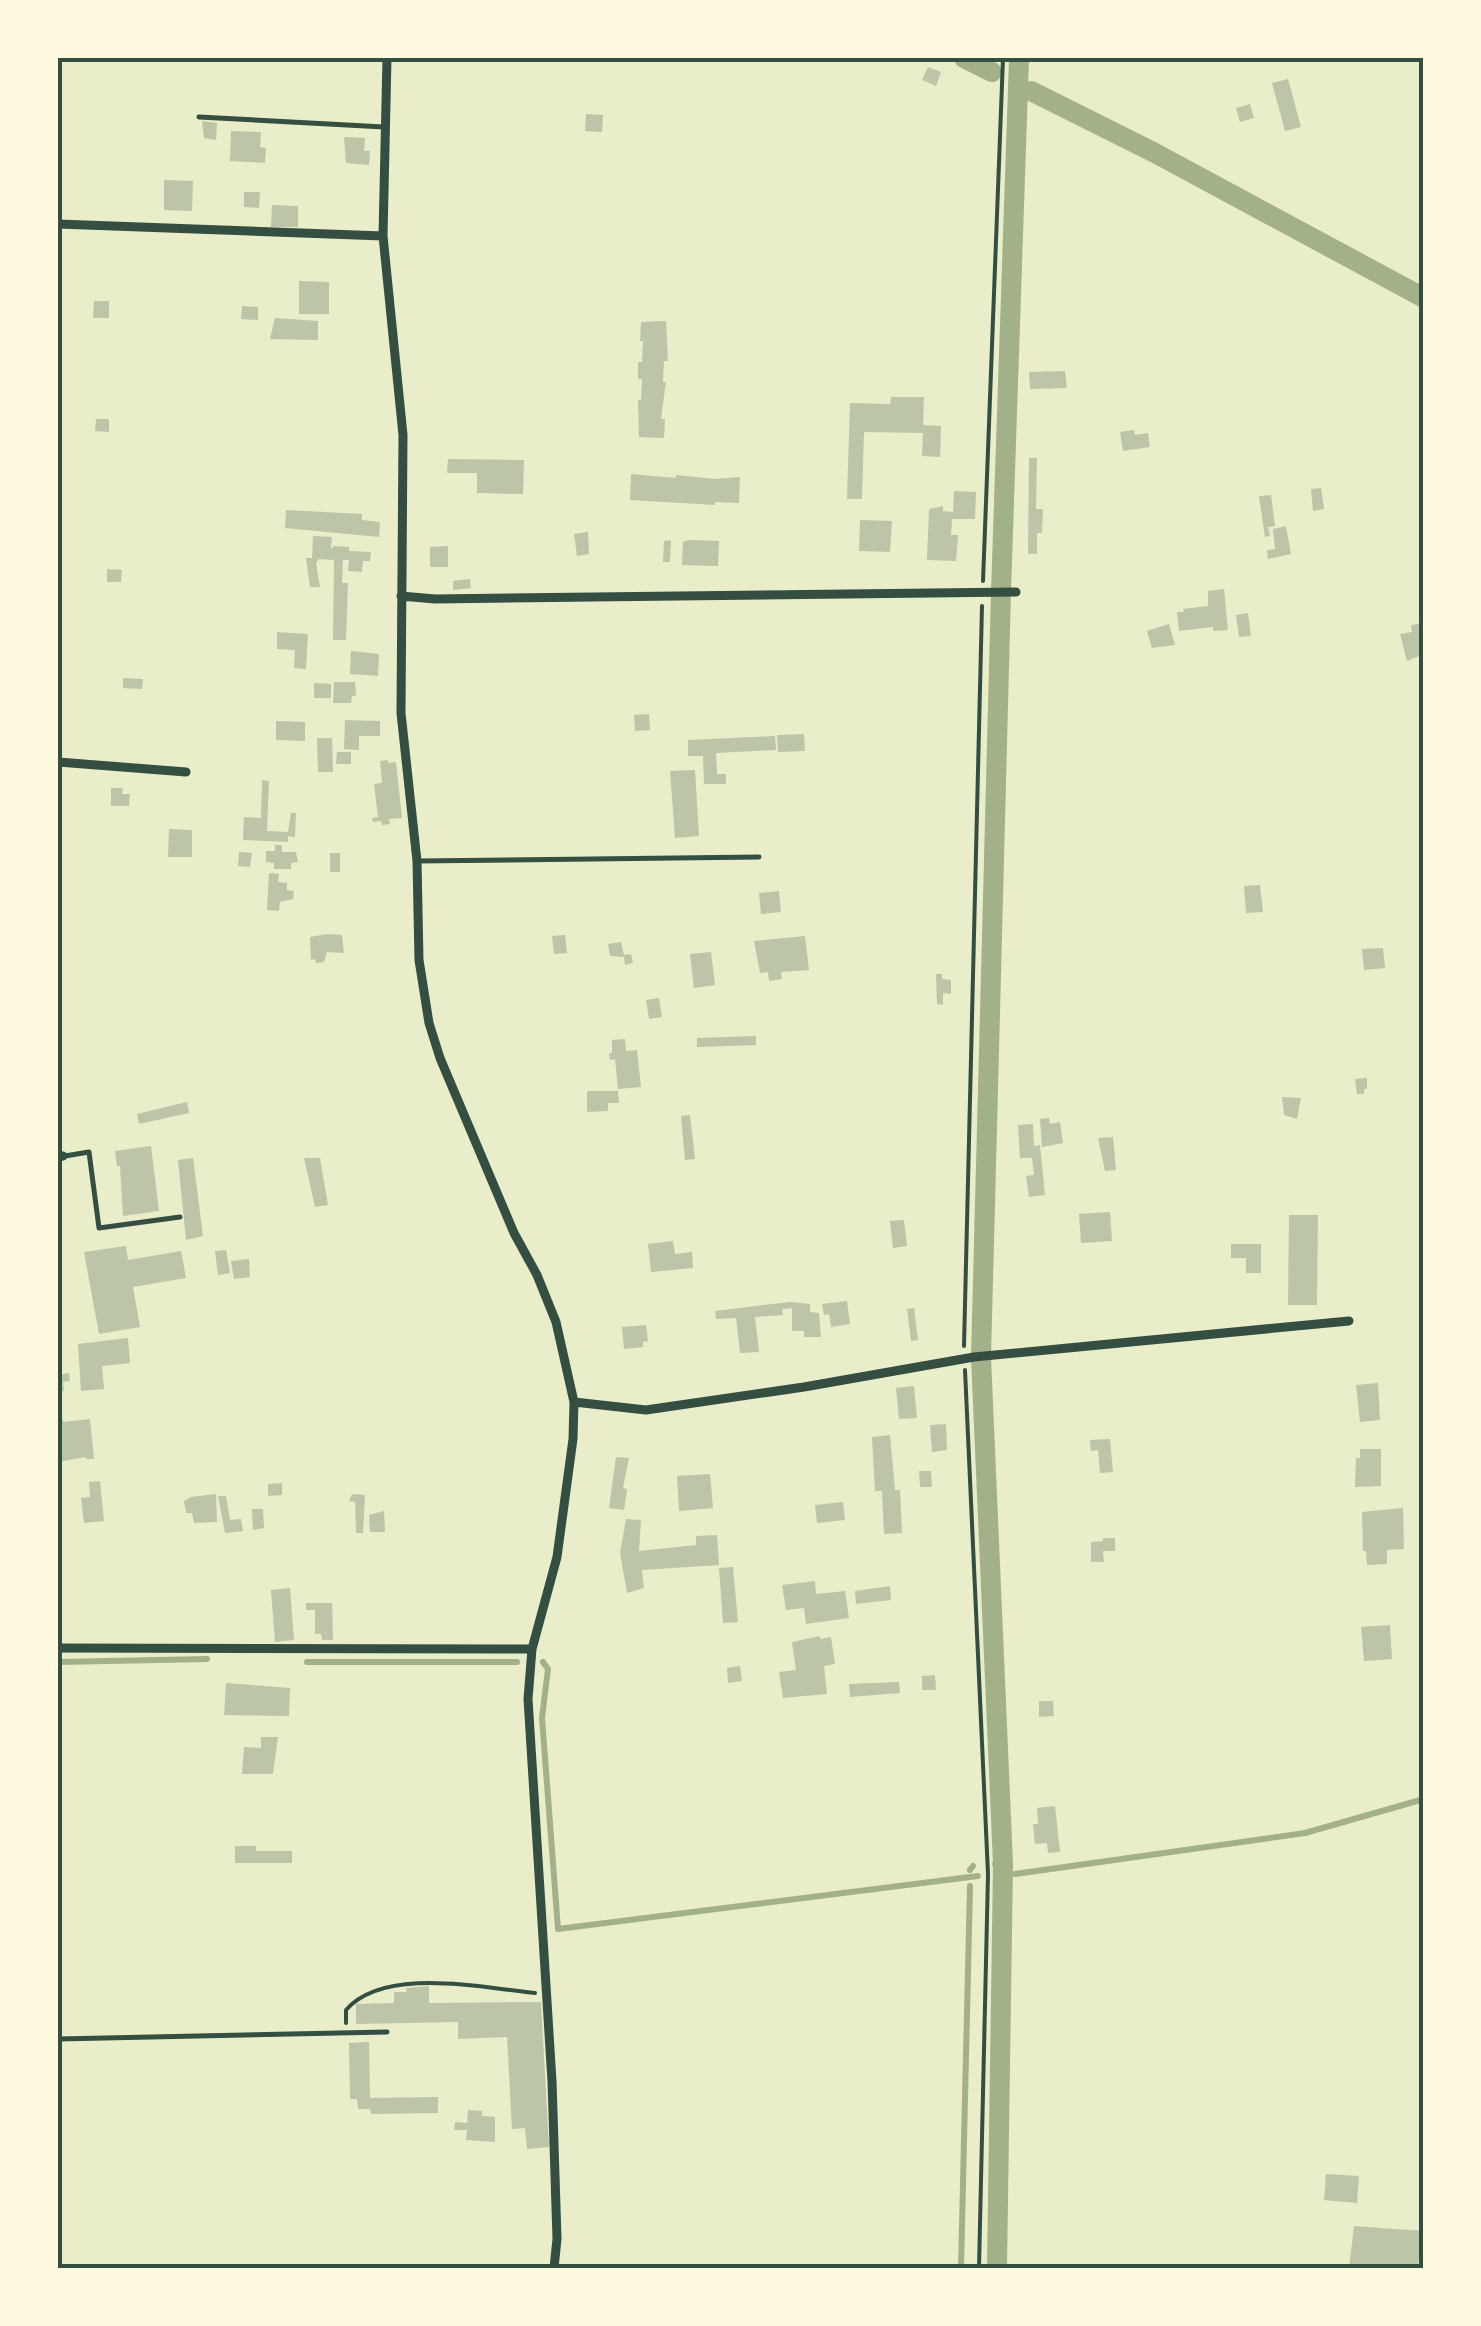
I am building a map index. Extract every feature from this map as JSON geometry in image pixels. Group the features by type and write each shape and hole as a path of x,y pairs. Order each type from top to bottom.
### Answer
{"street":[{"path":"387,58 383,236 403,435 402,712 417,861 419,960 430,1023 455,1096 556,1322 574,1402 557,1557 532,1649 529,1734 556,2183 554,2268"},
{"path":"58,224 383,236"},
{"path":"400,596 435,600 1016,592"},
{"path":"58,762 186,772"},
{"path":"574,1402 646,1410 969,1359 1349,1321"},
{"path":"58,1648 532,1649"}],"lane":[{"path":"199,117 384,127"},
{"path":"417,861 759,858"},
{"path":"60,1156 89,1152 99,1228 180,1218"},
{"path":"58,2040 387,2032"}],"path":[{"path":"978,2268 988,1874 969,1359 982,561 1003,58"},
{"path":"346,2033 346,2010 358,1997 391,1985 432,1984 547,1994"}],"building":[{"path":"928,67 941,72 936,86 922,80"},
{"path":"1288,79 1301,127 1285,131 1272,83"},
{"path":"1250,104 1254,118 1240,122 1236,108"},
{"path":"586,114 603,115 602,132 585,131"},
{"path":"202,121 217,123 216,140 204,138"},
{"path":"231,131 261,132 265,163 230,161"},
{"path":"344,137 365,138 364,151 370,151 369,165 346,163"},
{"path":"164,180 193,181 192,211 164,210"},
{"path":"244,192 260,192 259,208 244,207"},
{"path":"272,205 298,206 298,227 271,227"},
{"path":"299,281 329,282 329,314 299,314"},
{"path":"94,301 109,301 109,318 93,318"},
{"path":"242,306 258,307 258,320 241,319"},
{"path":"275,318 318,321 318,340 270,339"},
{"path":"666,321 668,361 664,361 666,382 661,419 665,419 664,438 639,437 641,322"},
{"path":"1065,371 1067,388 1030,389 1029,372"},
{"path":"891,397 924,397 923,425 941,426 940,457 922,456 923,433 864,432 862,499 847,499 850,403 890,404"},
{"path":"96,419 109,419 109,432 95,431"},
{"path":"1134,430 1135,435 1148,433 1150,447 1123,451 1120,432"},
{"path":"1029,458 1037,458 1036,509 1043,509 1037,554 1028,554"},
{"path":"448,459 524,460 523,494 477,493 477,473 447,473"},
{"path":"631,474 740,477 739,503 630,500"},
{"path":"1321,488 1324,509 1313,511 1311,489"},
{"path":"954,491 976,492 975,519 952,519 951,535 958,535 956,561 927,560 929,509 943,506 943,511 953,512"},
{"path":"1271,495 1275,526 1268,527 1270,536 1265,537 1259,496"},
{"path":"286,510 362,514 362,520 380,522 379,537 285,528"},
{"path":"860,520 892,521 890,552 859,551"},
{"path":"1286,526 1291,554 1268,559 1267,550 1275,549 1273,529"},
{"path":"588,532 589,554 577,556 574,534"},
{"path":"313,536 332,537 331,549 349,547 349,551 371,552 370,561 363,561 362,572 348,571 349,560 343,560 342,583 348,583 346,640 333,640 334,560 319,559 316,563 320,587 310,587 306,558 312,558"},
{"path":"671,540 670,562 663,562 664,541"},
{"path":"719,541 718,566 682,565 683,542"},
{"path":"448,546 448,567 430,567 430,547"},
{"path":"107,569 122,570 121,582 107,582"},
{"path":"470,579 471,588 453,590 453,581"},
{"path":"1224,589 1228,630 1213,631 1213,627 1179,631 1177,612 1208,606 1208,591"},
{"path":"1248,613 1251,636 1239,637 1236,615"},
{"path":"1424,623 1424,654 1407,661 1400,634 1412,632 1411,625"},
{"path":"1169,624 1175,645 1152,648 1147,631"},
{"path":"277,632 308,634 306,669 294,668 295,650 277,649"},
{"path":"351,651 379,654 378,676 350,674"},
{"path":"123,678 143,679 142,689 123,688"},
{"path":"334,682 355,682 356,696 352,696 351,703 333,703"},
{"path":"314,683 331,684 331,698 314,698"},
{"path":"649,714 650,730 635,731 634,715"},
{"path":"345,720 380,721 380,736 359,736 359,750 344,749"},
{"path":"276,721 305,722 305,741 276,740"},
{"path":"804,734 805,751 778,752 777,735"},
{"path":"775,736 776,750 716,753 717,774 726,774 726,784 704,784 703,756 688,756 688,740"},
{"path":"317,738 332,738 333,772 318,772"},
{"path":"337,752 351,752 351,764 336,764"},
{"path":"380,761 396,762 402,818 389,819 390,824 382,825 372,818 378,817 374,784 382,783"},
{"path":"695,770 699,836 675,838 670,771"},
{"path":"262,780 269,781 267,831 288,832 291,813 296,813 295,837 288,836 288,842 243,840 244,817 261,818"},
{"path":"111,788 123,788 122,794 130,794 129,806 111,806"},
{"path":"169,829 192,830 192,857 168,857"},
{"path":"275,845 282,845 282,852 296,852 298,862 291,863 291,869 274,869 274,863 266,862 266,851 275,851"},
{"path":"239,852 252,853 250,867 238,866"},
{"path":"330,853 340,853 340,872 330,872"},
{"path":"269,873 279,874 278,882 287,883 287,890 294,891 293,899 280,902 279,911 267,910"},
{"path":"1260,885 1263,912 1246,913 1244,886"},
{"path":"779,891 781,912 761,914 759,893"},
{"path":"342,935 344,953 327,952 324,962 316,963 311,960 310,937"},
{"path":"565,935 567,953 554,954 552,936"},
{"path":"805,936 809,970 781,972 782,979 769,981 768,972 760,973 754,941"},
{"path":"621,942 624,955 631,954 633,963 625,965 624,957 610,956 608,944"},
{"path":"1383,948 1385,968 1364,970 1362,949"},
{"path":"711,952 715,985 694,988 690,954"},
{"path":"936,974 951,980 951,994 943,993 943,1005 937,1004"},
{"path":"659,998 662,1017 649,1019 646,1000"},
{"path":"756,1036 756,1045 697,1047 697,1038"},
{"path":"625,1039 626,1051 637,1050 641,1087 618,1089 615,1059 610,1060 609,1053 612,1040"},
{"path":"1367,1078 1364,1094 1357,1094 1355,1079"},
{"path":"587,1091 618,1091 619,1103 608,1103 608,1111 587,1112"},
{"path":"1282,1097 1301,1098 1297,1119 1284,1115"},
{"path":"187,1102 189,1113 139,1124 137,1114"},
{"path":"690,1115 695,1159 685,1160 681,1116"},
{"path":"1049,1118 1050,1124 1060,1122 1063,1143 1042,1147 1040,1119"},
{"path":"1033,1124 1034,1146 1040,1145 1045,1195 1029,1197 1026,1176 1034,1175 1032,1158 1020,1158 1018,1125"},
{"path":"1113,1137 1116,1170 1105,1171 1098,1138"},
{"path":"151,1146 159,1211 123,1216 120,1166 115,1151"},
{"path":"193,1158 203,1236 186,1240 178,1160"},
{"path":"304,1158 320,1158 328,1205 315,1207"},
{"path":"1110,1212 1112,1241 1081,1243 1079,1214"},
{"path":"1289,1215 1318,1215 1317,1305 1288,1305"},
{"path":"904,1220 907,1246 893,1248 890,1221"},
{"path":"673,1241 675,1254 692,1252 693,1268 651,1272 648,1244"},
{"path":"1231,1244 1261,1244 1261,1273 1246,1273 1246,1258 1231,1258"},
{"path":"126,1246 128,1260 181,1251 186,1278 133,1287 140,1327 99,1334 84,1252"},
{"path":"226,1250 230,1273 218,1275 215,1251"},
{"path":"249,1259 250,1277 234,1279 231,1261"},
{"path":"847,1301 850,1324 831,1327 822,1304"},
{"path":"790,1302 810,1304 810,1312 819,1313 821,1337 804,1337 804,1331 792,1331 792,1308 782,1309 783,1315 755,1317 759,1352 740,1353 736,1318 716,1319 715,1311"},
{"path":"914,1308 918,1340 911,1341 907,1309"},
{"path":"646,1325 648,1341 643,1342 643,1347 624,1349 622,1327"},
{"path":"128,1338 130,1363 102,1366 104,1389 81,1391 78,1344"},
{"path":"69,1373 70,1381 63,1382 64,1391 58,1392 58,1375"},
{"path":"1378,1383 1380,1420 1360,1422 1356,1385"},
{"path":"914,1386 917,1418 899,1419 896,1388"},
{"path":"58,1396 63,1422 90,1419 94,1459 58,1462"},
{"path":"946,1424 947,1450 932,1452 930,1425"},
{"path":"890,1435 895,1490 900,1490 902,1533 884,1534 882,1491 875,1491 872,1437"},
{"path":"1110,1439 1113,1472 1100,1473 1098,1450 1091,1451 1090,1440"},
{"path":"1360,1449 1381,1449 1381,1486 1355,1487"},
{"path":"616,1457 629,1458 623,1488 627,1489 624,1510 609,1508"},
{"path":"919,1471 931,1471 932,1487 920,1487"},
{"path":"710,1474 713,1508 679,1511 677,1476"},
{"path":"100,1481 104,1521 84,1523 81,1498 90,1497 89,1482"},
{"path":"282,1483 282,1495 268,1496 268,1484"},
{"path":"216,1494 217,1522 194,1523 192,1513 186,1513 184,1501"},
{"path":"352,1494 365,1495 363,1533 356,1533 355,1502 349,1501"},
{"path":"218,1496 226,1496 230,1520 241,1519 243,1531 225,1533"},
{"path":"843,1502 845,1520 817,1523 815,1505"},
{"path":"1403,1508 1404,1549 1387,1550 1387,1564 1367,1565 1362,1512"},
{"path":"252,1509 263,1509 264,1528 253,1530"},
{"path":"384,1511 385,1532 370,1532 369,1515"},
{"path":"626,1519 641,1520 639,1551 696,1545 696,1536 717,1535 719,1565 642,1570 644,1588 627,1593 620,1553"},
{"path":"1115,1538 1115,1551 1103,1551 1104,1562 1091,1562 1091,1542"},
{"path":"733,1567 738,1622 723,1623 719,1568"},
{"path":"815,1581 816,1594 845,1591 849,1618 806,1624 804,1608 786,1610 782,1585"},
{"path":"890,1586 891,1600 856,1604 855,1591"},
{"path":"290,1588 294,1640 275,1642 271,1590"},
{"path":"306,1603 332,1603 333,1640 322,1640 321,1634 315,1634 315,1610 306,1610"},
{"path":"1390,1625 1392,1659 1364,1661 1361,1627"},
{"path":"831,1637 835,1664 824,1666 827,1694 783,1698 779,1672 796,1670 792,1642"},
{"path":"740,1666 742,1681 728,1683 727,1668"},
{"path":"935,1675 936,1690 922,1690 922,1676"},
{"path":"899,1682 900,1693 850,1697 849,1684"},
{"path":"226,1683 290,1688 289,1716 224,1715"},
{"path":"1039,1701 1053,1701 1054,1716 1039,1717"},
{"path":"261,1737 278,1737 273,1774 242,1774 244,1747 261,1748"},
{"path":"1055,1806 1060,1852 1048,1853 1047,1843 1035,1844 1033,1824 1038,1824 1037,1808"},
{"path":"235,1846 256,1846 256,1851 292,1851 292,1863 235,1863"},
{"path":"429,1986 429,2003 541,2002 549,2147 527,2149 525,2128 512,2129 507,2037 458,2039 458,2022 356,2024 356,2004 394,2003 394,1992"},
{"path":"369,2042 370,2098 438,2097 438,2113 371,2114 370,2109 358,2109 357,2099 350,2099 349,2043"},
{"path":"468,2110 495,2117 495,2142 466,2140 467,2130 454,2130 455,2122 467,2123"},
{"path":"1326,2174 1359,2176 1357,2203 1324,2200"},
{"path":"1354,2226 1424,2231 1424,2259 1419,2258 1417,2268 1349,2268"}],"waterway":[{"path":"964,58 992,72"},
{"path":"997,2268 1003,1864 981,1357 1019,58"},
{"path":"1031,91 1424,298"},
{"path":"58,1662 207,1659"},
{"path":"307,1662 517,1662"},
{"path":"543,1662 548,1669 542,1718 558,1929 978,1876"},
{"path":"1015,1874 1305,1833 1424,1799"},
{"path":"995,1864 1003,1864"},
{"path":"970,1870 973,1866"},
{"path":"961,2268 970,1886"}]}
